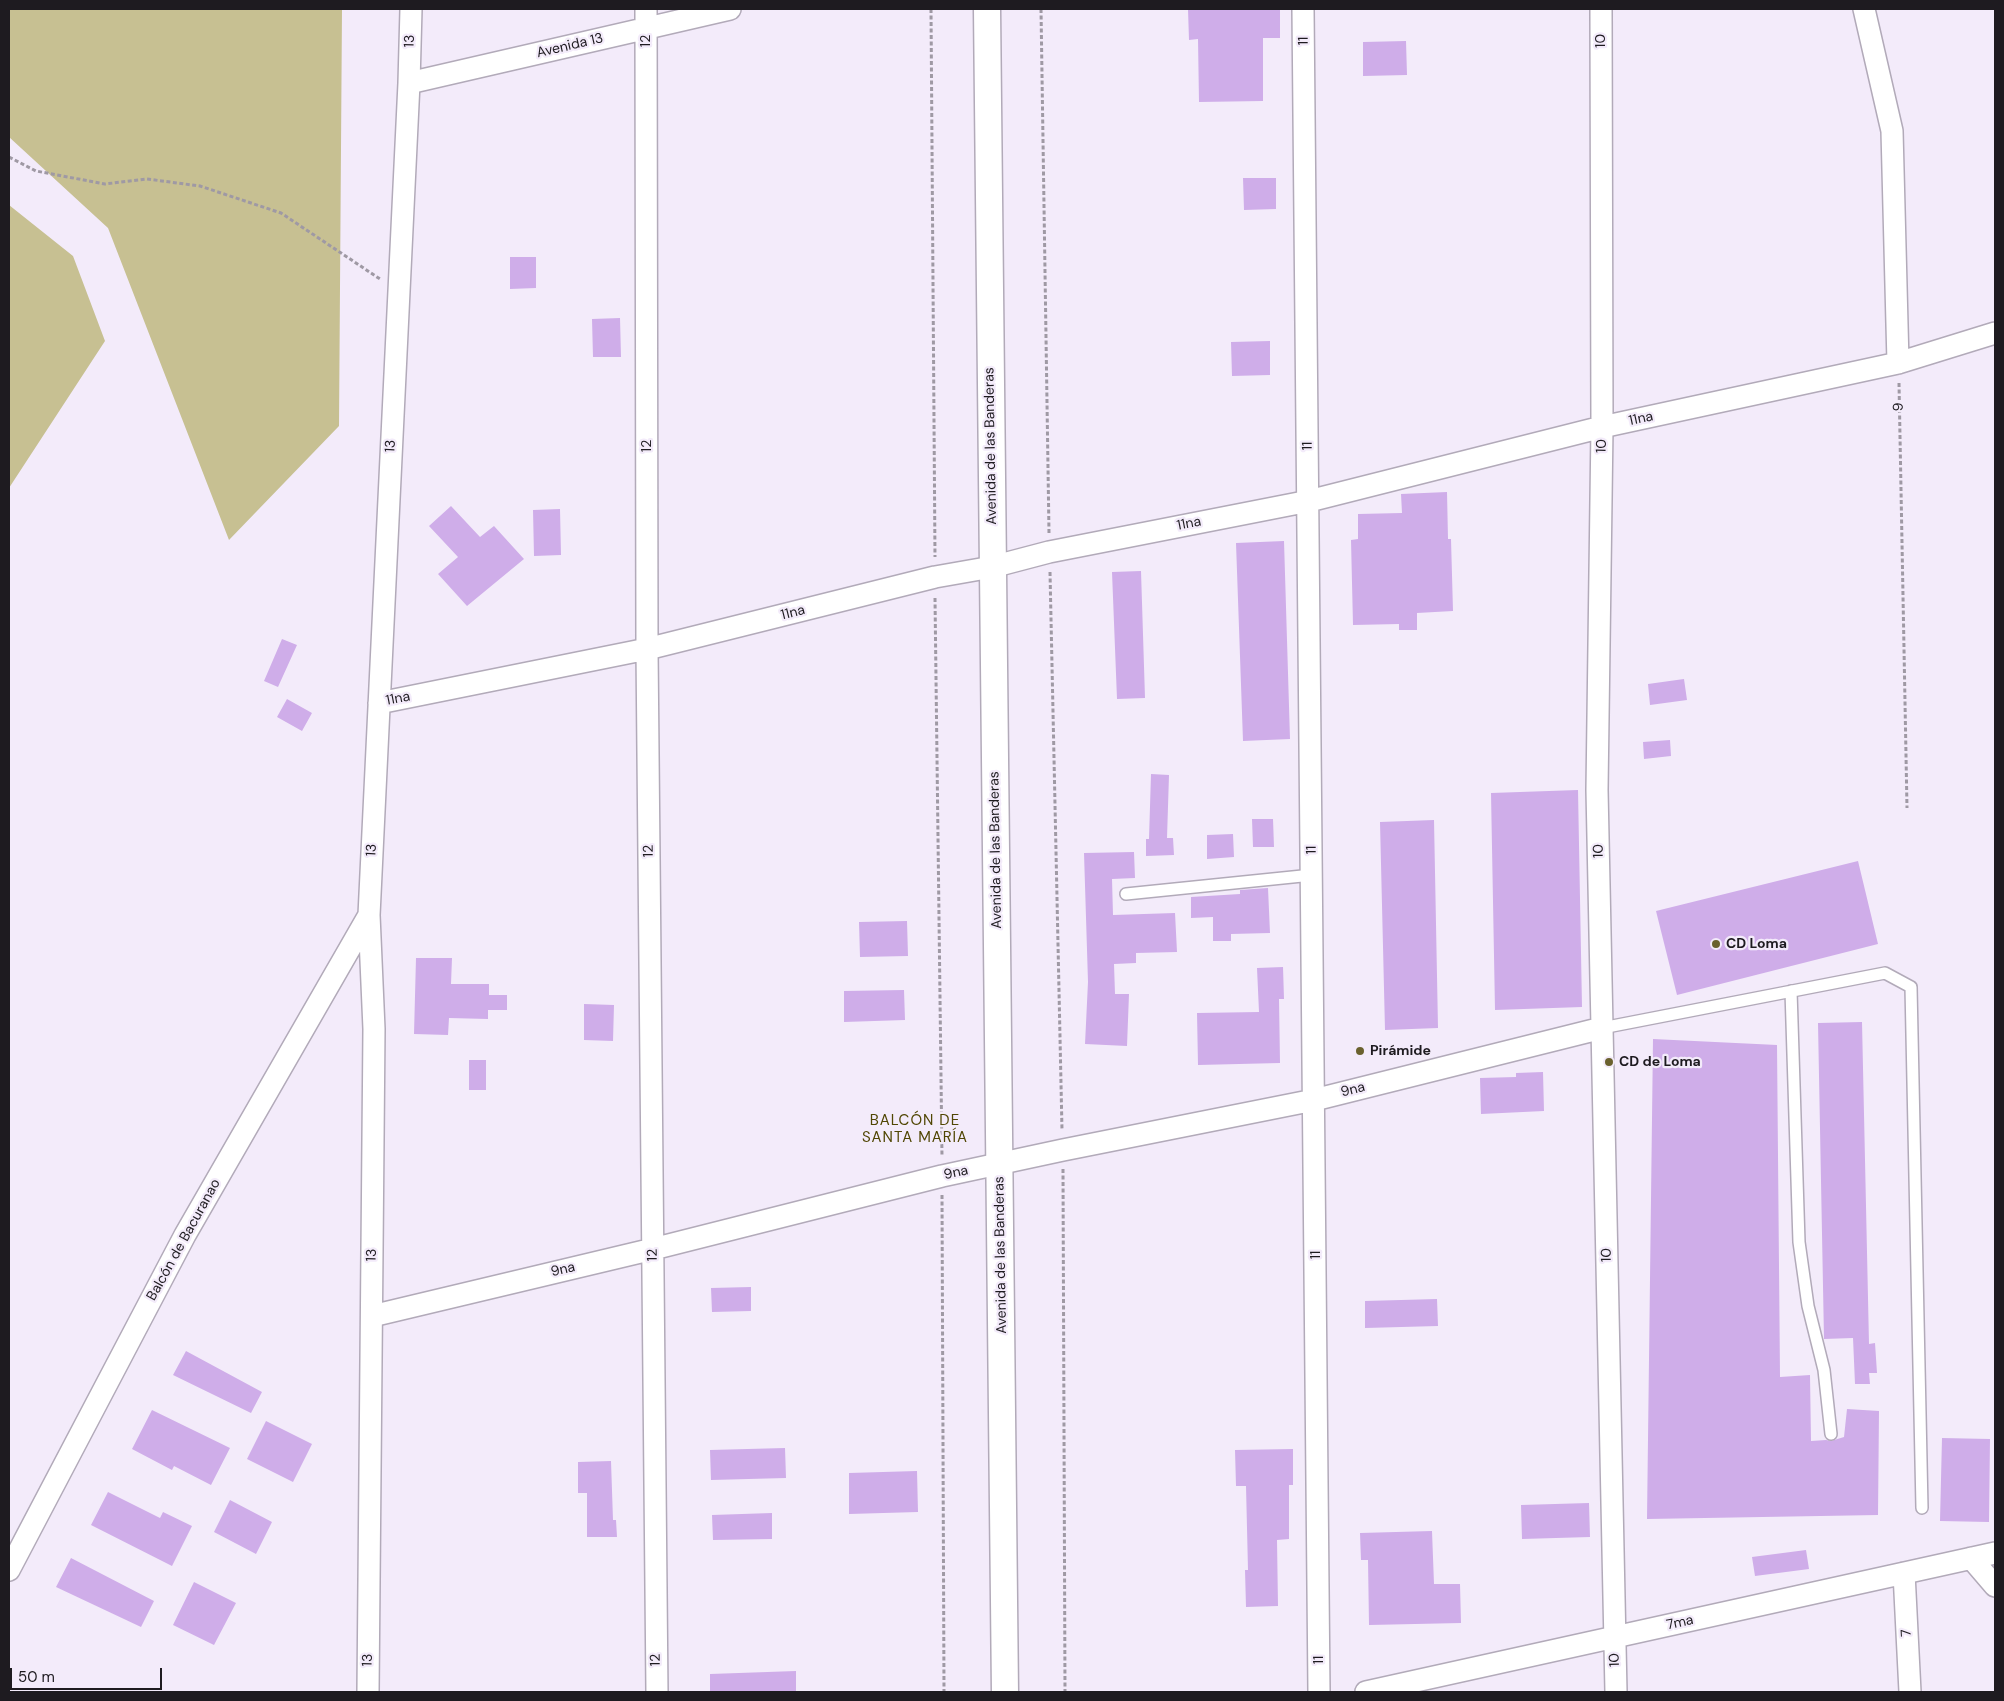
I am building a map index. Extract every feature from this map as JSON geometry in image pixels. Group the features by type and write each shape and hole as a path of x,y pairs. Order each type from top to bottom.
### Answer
{"street":[{"name":"13","path":"368,1692 374,1029 369,915 410,84 411,9"},
{"name":"Avenida 13","path":"410,84 646,19 730,9"},
{"name":"Avenida de las Banderas","path":"986,9 1005,1692"},
{"name":"11","path":"1303,9 1320,1692"},
{"name":"10","path":"1601,9 1602,428 1597,790 1616,1692"},
{"path":"1864,9 1892,131 1898,363"},
{"name":"12","path":"646,19 647,649 657,1692"},
{"name":"11na","path":"379,703 647,649 935,577 992,567 1049,552 1309,501 1602,428 1898,363 1995,333"},
{"name":"Balcón de Bacuranao","path":"9,1570 185,1235 369,915"},
{"name":"9na","path":"372,1316 653,1249 942,1176 1314,1100 1602,1028"},
{"name":"7ma","path":"1366,1692 1995,1553"},
{"path":"1971,1558 1995,1586"},
{"name":"7","path":"1904,1573 1910,1692"}],"lane":[{"path":"1126,894 1312,875"},
{"path":"1602,1028 1885,973 1910,987 1922,1508"},
{"path":"1791,991 1799,1242 1808,1306 1824,1370 1831,1434"}],"path":[{"path":"931,9 942,1176 944,1692"},
{"path":"1041,9 1049,552 1063,1150 1065,1692"},
{"path":"9,157 36,172 105,184 147,179 200,186 281,212 399,292"},
{"name":"9","path":"1898,363 1908,808"}],"shaded area":[{"path":"9,9 342,9 339,426 229,540 108,228 9,137"},
{"path":"9,205 73,256 105,341 9,488"}],"building":[{"path":"1188,9 1280,9 1280,38 1263,38 1263,101 1199,102 1198,39 1189,40"},
{"path":"1406,41 1407,75 1363,76 1363,42"},
{"path":"1243,178 1276,178 1276,209 1244,210"},
{"path":"510,257 536,257 536,288 510,289"},
{"path":"620,318 621,357 593,357 592,319"},
{"path":"1270,341 1270,375 1232,376 1231,342"},
{"path":"1447,492 1448,539 1451,539 1453,611 1417,613 1417,630 1399,630 1399,624 1353,625 1351,540 1358,539 1358,514 1402,513 1401,494"},
{"path":"451,506 480,537 494,526 524,559 467,606 438,574 458,557 429,526"},
{"path":"560,509 561,555 534,556 533,510"},
{"path":"1284,541 1290,739 1243,741 1236,543"},
{"path":"1141,571 1145,698 1117,699 1112,572"},
{"path":"282,639 297,645 278,687 264,681"},
{"path":"1684,679 1687,700 1650,705 1648,684"},
{"path":"287,699 312,713 302,731 277,717"},
{"path":"1670,740 1671,756 1644,759 1643,742"},
{"path":"1151,774 1169,775 1167,838 1173,838 1174,855 1146,856 1146,839 1149,839"},
{"path":"1578,790 1582,1007 1495,1010 1491,793"},
{"path":"1252,819 1273,819 1274,847 1253,847"},
{"path":"1434,820 1438,1028 1385,1030 1380,822"},
{"path":"1233,834 1234,857 1207,859 1207,835"},
{"path":"1134,852 1135,878 1112,879 1113,915 1175,913 1177,952 1136,953 1136,963 1114,964 1115,994 1129,994 1127,1046 1085,1044 1088,982 1084,853"},
{"path":"1858,861 1878,944 1677,995 1656,911"},
{"path":"1268,888 1270,933 1231,934 1231,941 1213,941 1213,917 1191,918 1191,897 1240,894 1240,890"},
{"path":"907,921 908,956 860,957 859,922"},
{"path":"416,958 452,958 451,984 489,984 489,995 507,995 507,1010 488,1010 488,1019 449,1018 448,1035 414,1034"},
{"path":"1283,967 1284,999 1279,999 1280,1063 1198,1065 1197,1013 1259,1012 1257,968"},
{"path":"904,990 905,1020 844,1022 844,991"},
{"path":"584,1004 614,1005 613,1041 584,1040"},
{"path":"1862,1022 1869,1344 1875,1343 1877,1373 1869,1373 1870,1384 1855,1384 1853,1338 1824,1339 1818,1023"},
{"path":"1653,1039 1777,1045 1780,1377 1810,1375 1811,1441 1831,1441 1844,1437 1847,1409 1879,1411 1878,1515 1647,1519"},
{"path":"469,1060 486,1060 486,1090 469,1090"},
{"path":"1543,1072 1544,1111 1481,1114 1480,1078 1516,1077 1516,1073"},
{"path":"751,1287 751,1311 712,1312 711,1288"},
{"path":"1437,1299 1438,1326 1365,1328 1365,1301"},
{"path":"186,1351 262,1392 251,1413 173,1375"},
{"path":"152,1410 230,1448 211,1485 174,1466 172,1470 132,1449"},
{"path":"266,1421 312,1444 293,1482 247,1459"},
{"path":"1942,1438 1990,1439 1989,1522 1940,1521"},
{"path":"785,1448 786,1478 711,1480 710,1450"},
{"path":"1293,1449 1293,1485 1289,1485 1289,1539 1277,1540 1278,1606 1246,1607 1245,1570 1248,1570 1246,1486 1236,1486 1235,1450"},
{"path":"611,1461 613,1520 616,1520 617,1537 587,1537 587,1493 578,1493 578,1462"},
{"path":"917,1471 918,1512 849,1514 849,1473"},
{"path":"108,1492 160,1518 163,1512 192,1526 172,1566 91,1525"},
{"path":"230,1500 272,1522 256,1554 214,1532"},
{"path":"1589,1503 1590,1537 1522,1539 1521,1505"},
{"path":"772,1513 772,1539 713,1540 712,1515"},
{"path":"1432,1531 1434,1584 1460,1584 1461,1623 1369,1625 1368,1560 1361,1560 1360,1533"},
{"path":"1806,1550 1809,1569 1755,1576 1752,1557"},
{"path":"71,1558 154,1601 141,1627 56,1587"},
{"path":"194,1582 236,1603 214,1645 173,1625"},
{"path":"796,1671 796,1692 710,1692 710,1674"}],"place":[{"name":"CD Loma","path":"1716,944"},
{"name":"Pirámide","path":"1360,1051"},
{"name":"CD de Loma","path":"1609,1062"}],"district":[{"name":"BALCÓN DE SANTA MARÍA","path":"915,1130"}]}
